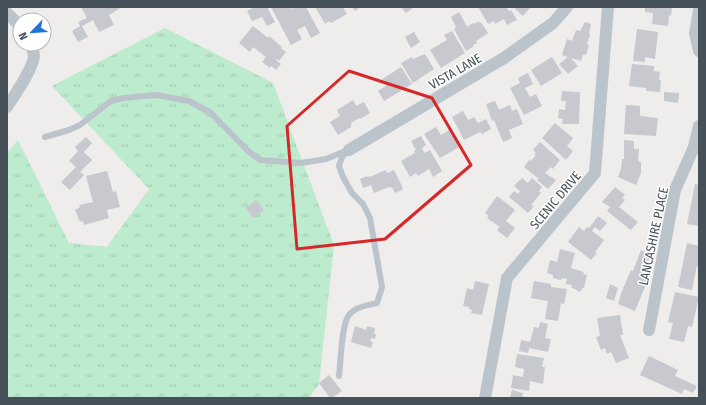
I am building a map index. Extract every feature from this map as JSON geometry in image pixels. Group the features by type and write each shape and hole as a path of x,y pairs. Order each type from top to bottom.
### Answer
{"street":[{"name":"VISTA LANE","path":"348,150 504,58 553,24 567,7"},
{"name":"SCENIC DRIVE","path":"485,398 508,278 595,173 608,7"},
{"path":"699,10 695,33 699,51"},
{"path":"7,107 20,88 29,70 34,56 33,52"},
{"name":"LANCASHIRE PLACE","path":"649,330 675,190 694,147 699,126"}],"lane":[{"path":"45,137 80,125 111,101 124,98 156,95 189,101 210,113 248,151 260,160 301,163 326,159 348,150"},
{"path":"339,376 344,326 349,314 362,307 377,303 382,287 370,218 363,204 352,193 339,166 342,157 348,150"}],"highlighted area":[{"path":"349,71 432,98 471,165 385,239 297,249 287,126"}],"green space":[{"path":"165,28 273,83 334,245 319,384 309,398 7,398 7,153 18,140 69,243 107,247 149,189 52,86"}],"building":[{"path":"81,7 122,7 109,15 114,25 99,32 93,20 82,26 88,37 78,42 72,31 80,26 78,22 87,18"},
{"path":"255,7 267,7 275,22 267,26 262,17 252,21 247,11"},
{"path":"271,7 290,7 291,9 295,7 306,7 320,33 311,38 305,26 297,30 302,39 291,45"},
{"path":"315,7 343,7 347,14 331,23 329,21 325,24"},
{"path":"352,7 361,7 355,11"},
{"path":"401,7 411,7 412,9 406,13"},
{"path":"478,7 506,7 509,11 511,10 517,20 507,25 504,19 495,24 494,21 488,24"},
{"path":"516,7 531,7 523,16 515,9"},
{"path":"645,7 672,7 671,16 669,15 668,26 652,24 653,13 645,12"},
{"path":"459,12 468,28 468,26 479,21 488,33 476,41 477,43 473,45 474,46 466,51 454,29 456,27 451,17"},
{"path":"585,22 591,24 587,44 589,45 586,55 583,54 581,61 571,58 578,66 568,74 559,64 568,57 562,55 567,39 572,41 576,30 580,31"},
{"path":"253,26 268,38 269,36 286,52 279,61 277,59 276,60 281,64 276,70 271,66 270,68 262,62 266,57 253,47 250,52 239,43"},
{"path":"637,29 658,32 655,59 645,57 645,62 633,61"},
{"path":"452,31 465,53 441,68 430,50 447,40 444,35"},
{"path":"414,32 420,42 411,48 405,37"},
{"path":"425,54 434,69 413,83 401,63 412,57 413,59"},
{"path":"552,57 562,73 541,86 531,70"},
{"path":"632,64 654,66 654,71 660,72 660,92 646,91 646,88 629,86"},
{"path":"401,67 412,84 384,101 378,91 386,86 381,80"},
{"path":"528,73 533,84 525,88 530,97 536,94 542,106 524,115 510,88 520,83 518,78"},
{"path":"562,91 580,92 579,124 562,124 563,119 558,118 559,109 565,110 566,101 561,101"},
{"path":"664,92 679,93 678,103 664,101"},
{"path":"353,100 356,106 364,102 370,113 351,123 351,127 338,135 330,122 340,116 337,110"},
{"path":"495,101 499,110 510,105 512,111 517,109 523,124 509,130 512,138 503,142 494,120 492,121 486,104"},
{"path":"626,105 640,106 640,116 658,118 656,136 624,134"},
{"path":"463,111 468,120 474,117 478,123 486,119 491,129 482,134 480,132 464,140 452,117"},
{"path":"555,123 573,138 567,146 573,151 566,160 542,138"},
{"path":"436,127 441,135 451,129 461,146 440,158 424,134"},
{"path":"421,136 426,145 422,148 424,153 430,150 442,171 433,177 429,169 418,176 416,173 410,177 401,161 415,153 414,151 416,150 411,141"},
{"path":"86,137 92,143 84,152 92,160 80,172 84,175 70,190 61,182 76,167 69,161 78,151 75,147"},
{"path":"624,140 634,141 634,149 639,149 638,161 641,162 641,173 636,185 618,177 622,159 624,159"},
{"path":"540,142 560,160 553,169 551,167 545,173 556,180 548,189 537,180 538,178 524,167 530,159 531,161 536,155 534,154 536,153 533,150"},
{"path":"386,170 387,173 394,170 403,188 402,190 395,193 392,187 389,187 374,193 371,185 363,188 360,179"},
{"path":"107,171 113,192 116,191 120,207 107,210 109,218 84,225 83,221 80,222 75,210 80,207 79,205 93,202 86,176"},
{"path":"522,178 528,183 532,178 542,187 539,191 541,193 531,205 534,206 528,213 509,197 514,191 518,194 520,191 514,186"},
{"path":"695,184 699,185 699,226 687,224"},
{"path":"615,187 625,195 622,198 625,200 619,207 638,222 631,230 607,211 610,207 602,202"},
{"path":"497,196 515,210 506,221 515,228 507,238 497,230 500,227 487,218 489,216 485,213"},
{"path":"256,200 264,210 253,218 246,208"},
{"path":"598,216 607,223 600,231 595,227 592,231 604,240 595,252 597,253 591,260 568,242 579,227 584,231 587,227 589,228"},
{"path":"687,243 699,246 699,267 697,266 692,290 678,287"},
{"path":"560,249 575,253 571,268 584,272 583,274 587,275 584,288 582,288 580,292 571,287 572,285 566,284 567,279 562,278 561,280 553,278 553,275 547,273 550,260 557,262"},
{"path":"641,250 651,254 643,275 649,277 635,311 618,304 622,291 631,270 633,271"},
{"path":"475,281 489,284 482,315 471,313 472,310 469,309 469,307 463,306 467,288 473,290"},
{"path":"534,281 551,284 551,287 567,289 564,304 561,303 558,321 545,319 548,301 531,298"},
{"path":"610,284 618,288 614,301 606,298"},
{"path":"675,292 699,297 692,327 688,326 684,342 669,339 673,323 668,322"},
{"path":"620,315 623,335 620,335 629,358 616,363 611,352 607,354 605,348 601,350 596,337 600,336 597,318"},
{"path":"540,322 548,324 545,338 551,339 548,352 529,348 528,353 519,351 521,340 530,342 534,327 539,328"},
{"path":"355,326 366,330 367,326 375,328 375,339 371,338 370,341 373,342 371,348 351,342"},
{"path":"517,354 544,358 542,367 545,367 543,384 530,381 529,391 511,388 513,375 523,377 524,369 515,367"},
{"path":"649,356 678,370 675,376 697,386 693,393 684,389 682,394 640,375"},
{"path":"329,375 342,391 332,398 330,398 319,383"},
{"path":"512,390 523,393 522,396 527,398 510,398"}]}
